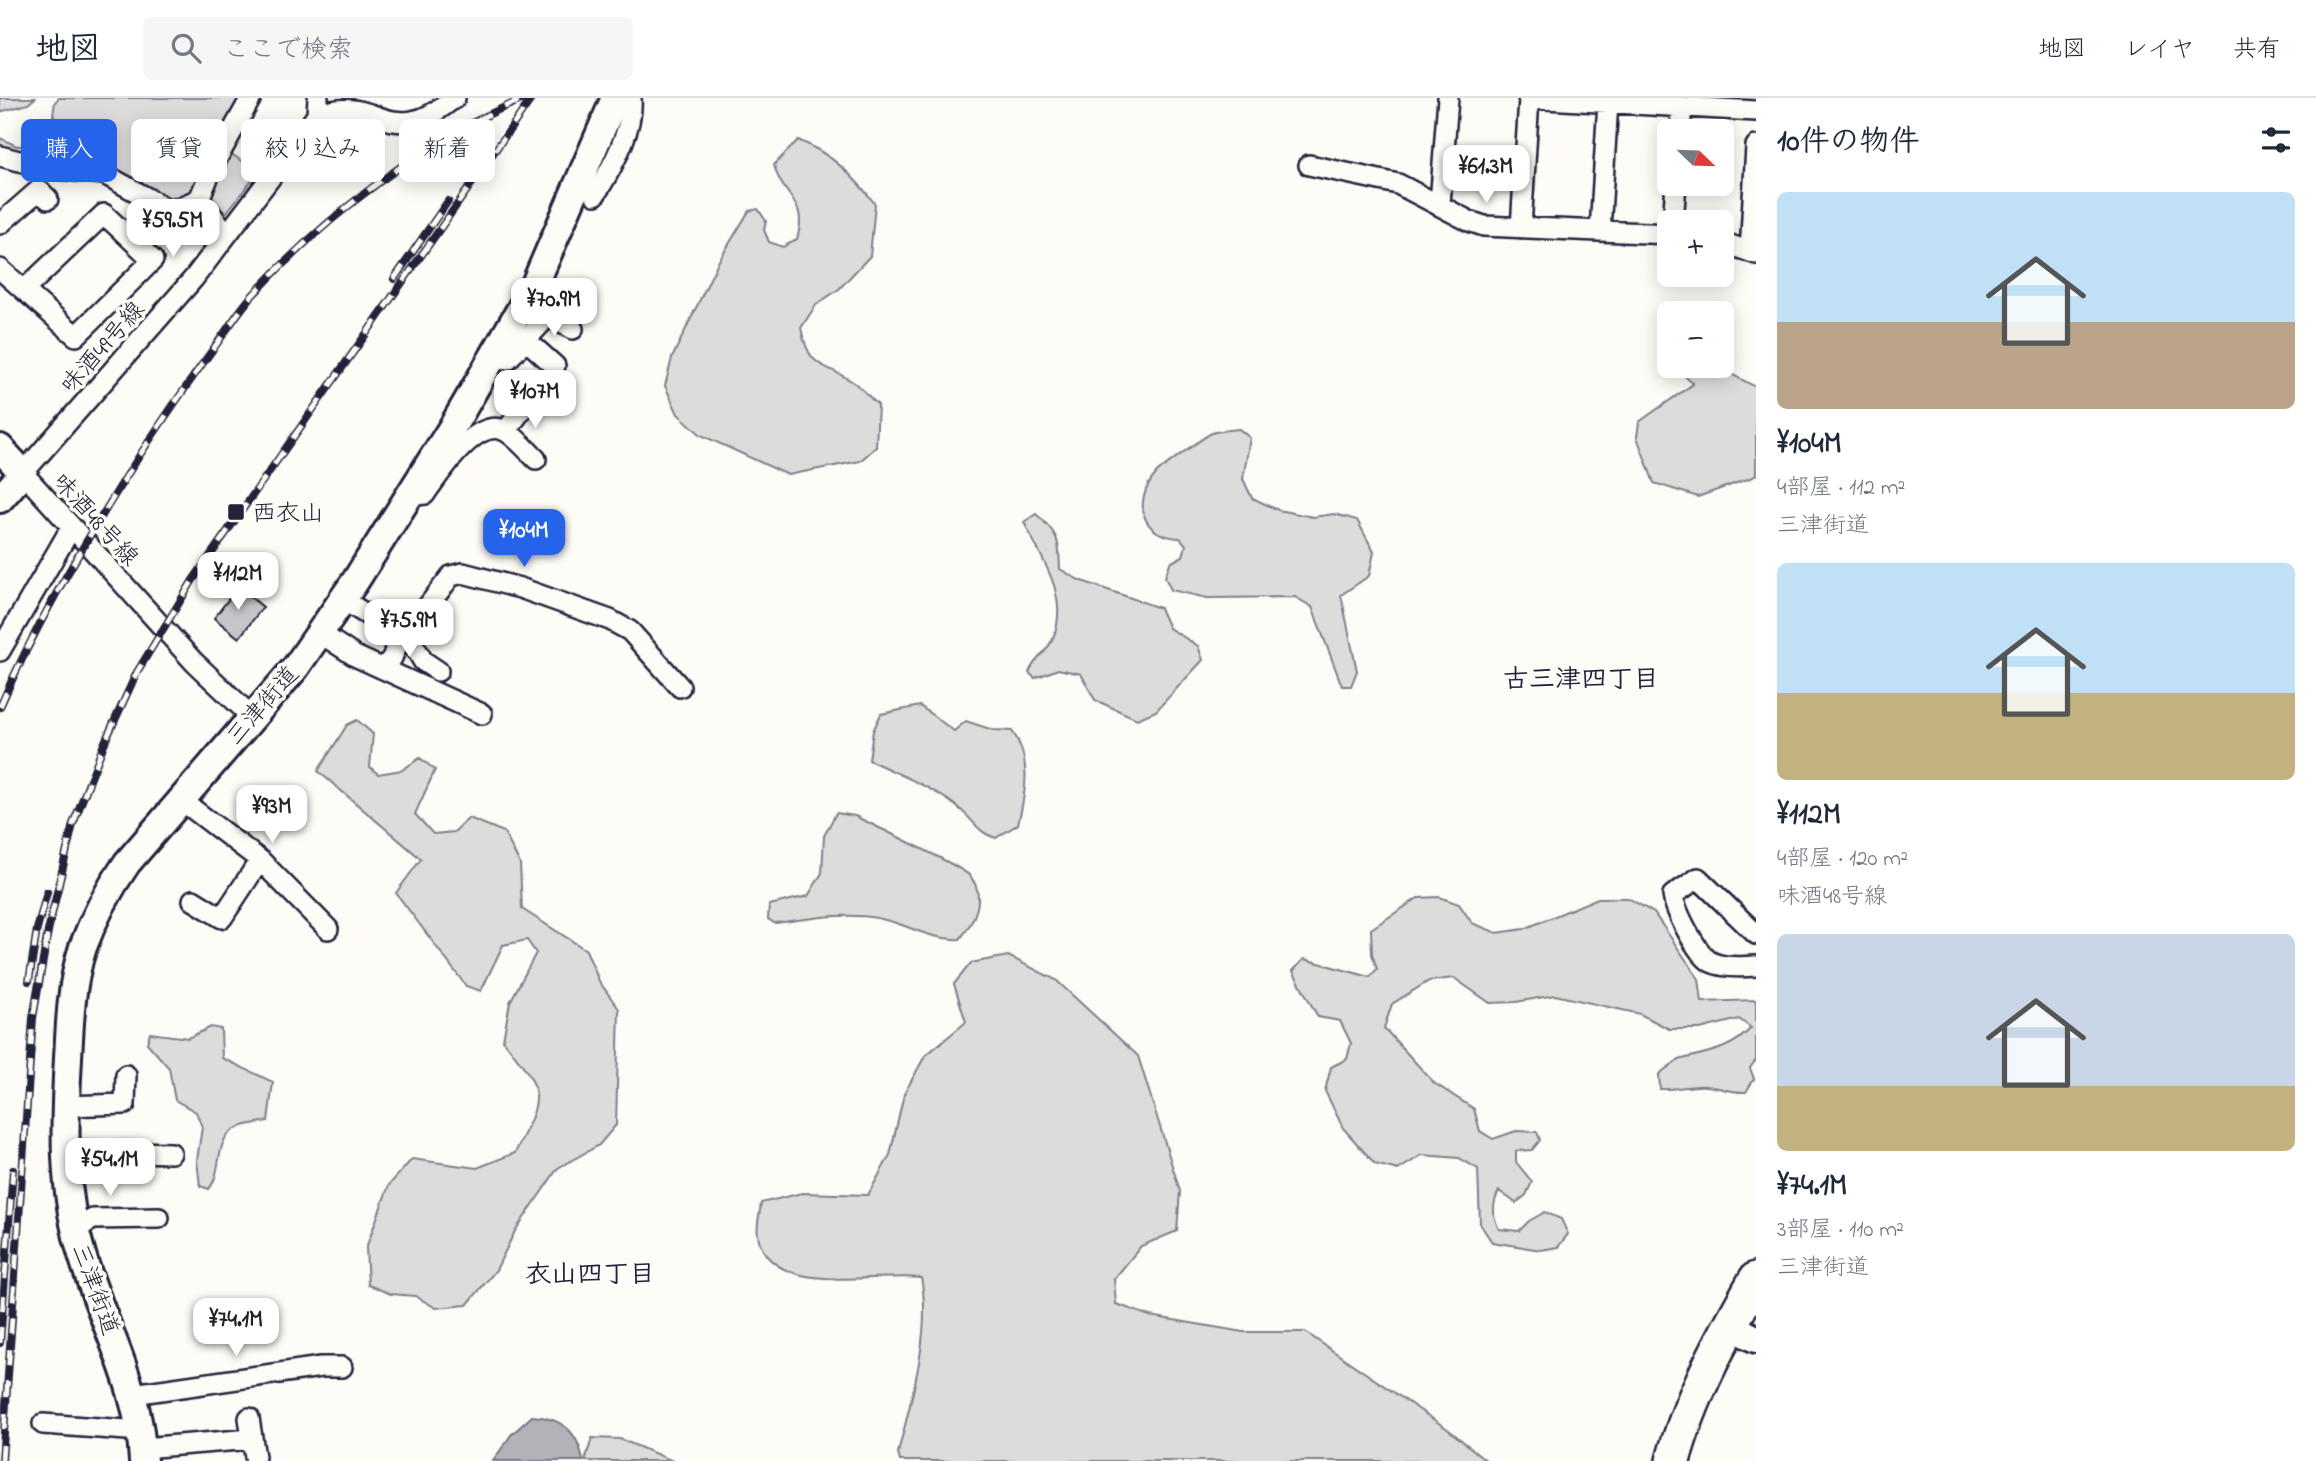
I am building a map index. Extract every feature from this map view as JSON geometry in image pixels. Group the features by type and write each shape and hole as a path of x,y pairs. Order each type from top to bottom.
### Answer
{"highway":[{"path":"1690,1461 1707,1413 1746,1328 1756,1279"},
{"path":"1673,1461 1692,1406 1746,1328"}],"street":[{"path":"0,156 42,167 104,174 171,211 199,199 215,162 251,98"},
{"path":"317,106 375,105 410,122 427,117 455,98"},
{"name":"三津街道","path":"142,1447 133,1394 74,1230 64,1150 71,1005 83,947 109,889 181,800 296,667 343,600 535,284 615,98"},
{"path":"594,195 617,161 632,108 631,98"},
{"path":"1440,204 1448,98"},
{"path":"1521,228 1529,98 1756,111"},
{"path":"1600,231 1608,102"},
{"name":"味酒49号線","path":"23,473 194,278 317,106"},
{"path":"1681,119 1682,107"},
{"path":"1734,246 1753,253 1756,146"},
{"path":"1309,165 1398,184 1484,226 1657,233"},
{"path":"0,224 39,190 48,199"},
{"path":"199,199 227,234"},
{"path":"0,269 24,290 76,335 153,260 104,214 24,290"},
{"path":"493,357 508,359 548,316 573,329"},
{"path":"526,340 555,366"},
{"path":"506,430 532,396"},
{"path":"408,496 425,494 474,436 490,428 506,430 536,458"},
{"path":"0,448 23,473 0,499"},
{"name":"味酒48号線","path":"23,473 194,662 252,717"},
{"path":"0,651 71,527"},
{"path":"383,669 392,659 401,635 410,629 451,576 463,573 520,589 610,620 629,631 680,687"},
{"path":"343,600 412,642 423,661 438,671"},
{"path":"320,633 355,656 482,714"},
{"path":"181,800 260,860 328,929"},
{"path":"193,900 222,918 260,860"},
{"path":"1756,934 1698,878 1673,895 1675,906 1703,956 1713,963 1756,966"},
{"path":"65,1106 125,1104 126,1075"},
{"path":"64,1150 172,1153"},
{"path":"74,1230 93,1219 159,1218"},
{"path":"133,1394 321,1367 342,1367"},
{"path":"43,1424 142,1447 253,1448 249,1418"}],"shaded area":[{"path":"0,98 35,98 28,104 0,112"},
{"path":"59,98 247,98 227,136 227,119 131,119 131,182 227,182 227,151 241,161 241,182 250,182 226,213 209,204 192,211 163,209 117,179 117,119 56,119 53,115 55,102"},
{"path":"0,138 21,146 21,157 0,154"},
{"path":"798,140 841,166 875,204 870,256 839,289 816,305 801,328 813,358 860,387 878,405 876,447 860,461 788,475 701,435 678,414 665,386 672,358 717,264 749,211 758,209 766,221 764,230 769,242 783,247 797,239 800,216 774,165"},
{"path":"1734,375 1756,387 1756,475 1698,497 1654,483 1637,437 1639,422 1693,384 1687,378 1734,378"},
{"path":"1239,429 1250,438 1243,479 1252,498 1278,510 1313,517 1334,514 1357,520 1374,552 1369,576 1341,595 1357,671 1351,686 1342,686 1312,607 1295,597 1207,598 1171,590 1165,577 1170,563 1183,556 1186,545 1180,538 1156,532 1149,525 1143,506 1149,485 1156,474 1208,435"},
{"path":"1036,514 1056,538 1060,569 1079,580 1160,608 1169,628 1198,646 1203,660 1156,711 1137,719 1095,700 1081,674 1058,669 1035,678 1029,673 1053,638 1058,607 1052,578 1024,522"},
{"path":"920,706 954,731 966,721 993,730 1012,731 1025,764 1025,788 1018,824 996,838 989,835 941,795 869,760 873,731 881,714"},
{"path":"357,720 373,734 370,767 378,774 402,770 420,758 435,770 415,814 433,834 454,832 469,818 504,832 520,864 522,909 586,950 599,981 619,1009 616,1125 599,1145 558,1168 515,1231 496,1270 467,1305 436,1308 415,1296 391,1294 368,1285 366,1248 389,1185 412,1159 477,1168 515,1153 532,1117 536,1094 527,1071 503,1040 510,1002 536,953 527,940 503,945 481,991 466,986 396,893 421,859 318,771 347,725"},
{"path":"836,813 855,816 970,876 978,892 977,909 960,939 929,935 888,920 864,916 774,923 768,919 769,905 808,896 822,873 824,836"},
{"path":"1439,897 1459,904 1472,923 1497,933 1524,929 1598,898 1628,898 1654,913 1699,979 1702,1002 1756,1000 1756,1060 1750,1068 1754,1079 1746,1092 1701,1086 1660,1089 1659,1074 1673,1064 1719,1049 1736,1041 1751,1028 1739,1019 1700,1029 1669,1029 1640,1014 1555,995 1516,1002 1490,1003 1454,978 1429,981 1392,1004 1384,1028 1434,1083 1474,1109 1480,1131 1493,1139 1516,1131 1537,1132 1540,1140 1532,1150 1516,1151 1516,1162 1532,1182 1526,1195 1516,1203 1499,1191 1494,1215 1499,1229 1519,1231 1529,1221 1545,1212 1561,1219 1568,1234 1558,1247 1541,1250 1492,1242 1480,1224 1478,1169 1459,1158 1422,1155 1398,1170 1375,1164 1343,1128 1325,1091 1331,1067 1347,1059 1351,1043 1340,1021 1318,1017 1293,971 1304,959 1370,977 1377,969 1372,954 1371,929 1418,898"},
{"path":"1008,956 1056,980 1138,1056 1180,1191 1177,1231 1141,1246 1114,1279 1116,1304 1150,1316 1243,1332 1305,1332 1449,1430 1487,1461 900,1461 898,1453 922,1343 924,1298 921,1278 827,1278 802,1275 782,1268 766,1255 758,1235 761,1203 802,1193 868,1195 890,1155 904,1094 925,1056 966,1022 954,984 971,963"},
{"path":"211,1027 221,1029 222,1058 273,1082 268,1121 243,1126 228,1134 209,1189 200,1186 197,1160 202,1127 196,1112 175,1100 169,1068 147,1043 150,1033 188,1038"},
{"path":"532,1416 552,1420 567,1428 577,1442 583,1461 493,1461 511,1435"},
{"path":"592,1438 620,1439 673,1461 585,1461"}],"building":[{"path":"238,587 263,607 239,638 214,618"}],"railway":[{"path":"0,707 71,568 130,470 252,296 311,238 379,182 452,134 526,98"},
{"path":"2,1461 33,1018 48,931 73,824 104,744 137,672 193,580 532,98"},
{"path":"394,279 448,201"},
{"path":"29,981 37,929 47,892"},
{"path":"0,1343 13,1170"}],"place":[{"name":"西衣山","path":"236,512"}],"district":[{"name":"古三津四丁目","path":"1581,678"},
{"name":"衣山四丁目","path":"590,1273"}]}
